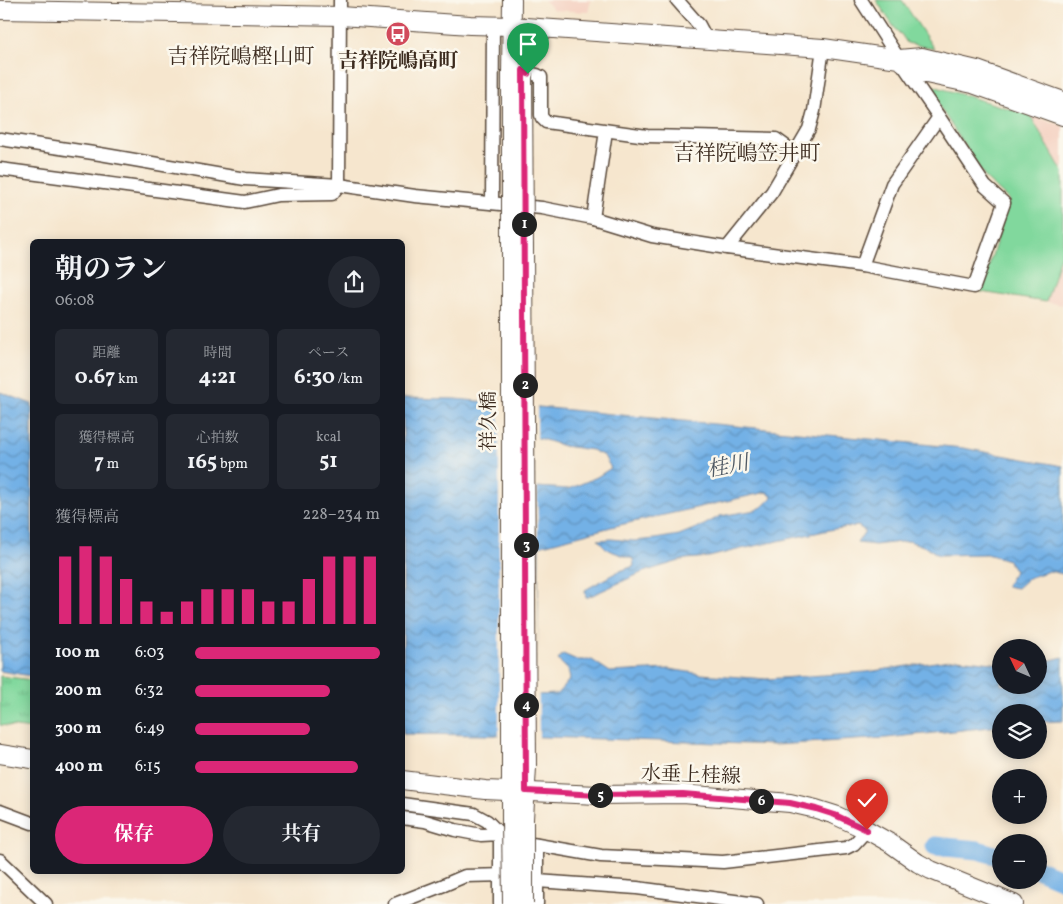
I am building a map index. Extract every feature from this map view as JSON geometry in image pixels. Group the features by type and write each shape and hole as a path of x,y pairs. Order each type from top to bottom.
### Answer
{"street":[{"name":"祥久橋","path":"512,0 511,26 519,72 519,768 517,818"},
{"path":"677,0 699,25 707,40"},
{"path":"0,139 245,179 339,185 415,196 542,208 593,218 652,236 862,266 974,287 1004,203 985,186 861,0"},
{"path":"0,10 341,8 470,25 511,26 823,48 899,59 922,57 977,70 1063,101"},
{"path":"0,168 244,202 278,196 332,194 339,185 341,8"},
{"path":"492,203 493,26"},
{"path":"727,248 772,192 809,129 814,111 823,48"},
{"path":"899,59 917,72 973,84 1063,116"},
{"path":"519,72 538,74 541,77 541,115 546,122 647,136 776,138 794,152"},
{"path":"862,266 892,184 939,116"},
{"path":"593,218 606,131"},
{"path":"0,754 30,759"},
{"name":"水垂上桂線","path":"405,780 485,790 598,795 683,794 790,803 835,815 890,843 931,870 1014,904"},
{"path":"405,804 474,814 487,821 500,834 500,904"},
{"path":"0,811 30,822"},
{"path":"405,818 425,821 481,835 500,834 537,845 601,856 723,862 846,848 854,844 867,830"},
{"path":"512,904 517,818"},
{"path":"517,818 524,904"},
{"path":"537,845 537,904"},
{"path":"0,860 46,904"},
{"path":"395,904 464,876 537,878 637,888 757,904"}],"shaded area":[{"path":"544,0 591,0 588,12 554,10"},
{"path":"1030,115 1063,126 1063,172"},
{"path":"1063,247 1063,305 1046,302"}],"green space":[{"path":"876,0 902,0 934,49 907,43"},
{"path":"927,84 1030,115 1063,172 1063,247 1046,302 981,292 1009,200 986,179 928,89"},
{"path":"0,676 30,680 30,729 0,725"}],"water":[{"path":"0,392 30,403 30,676 0,671"},
{"name":"桂川","path":"405,398 456,399 963,448 1063,466 1063,574 1049,571 1028,578 1017,588 1006,586 1015,571 1008,560 987,554 939,555 926,547 909,541 875,545 857,543 865,531 858,526 834,529 709,557 686,559 643,572 586,598 585,590 617,572 634,566 633,559 608,550 598,540 634,541 679,535 720,516 756,510 772,497 767,492 615,526 539,546 537,695 557,694 570,679 568,670 558,660 563,654 577,660 592,660 610,672 669,669 701,674 766,679 866,672 957,659 992,663 992,694 1048,694 1048,661 1063,657 1063,721 1047,722 1047,704 992,704 992,727 886,738 775,745 405,734","holes":["535,437 564,446 592,450 604,456 611,468 597,477 569,489 536,487"]}],"pier":[{"path":"499,400 537,404 539,739 499,738"}],"waterway":[{"path":"935,846 978,850 992,854"},
{"path":"1047,873 1063,880"}],"place":[{"name":"吉祥院嶋高町","path":"398,34"}],"district":[{"name":"吉祥院嶋樫山町","path":"241,57"},
{"name":"吉祥院嶋笠井町","path":"747,154"}],"route":[{"path":"528,74 523,70 526,791 598,795 683,794 790,803 835,815 867,830"}]}
